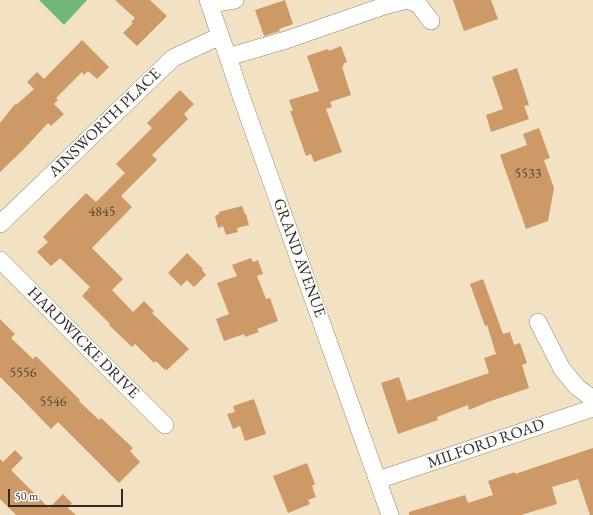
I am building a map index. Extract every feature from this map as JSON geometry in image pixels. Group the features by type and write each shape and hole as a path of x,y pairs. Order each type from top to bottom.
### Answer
{"street":[{"path":"209,2 235,0"},
{"path":"228,57 286,40 384,6 407,0 418,4 431,21"},
{"name":"GRAND AVENUE","path":"209,2 390,515"},
{"name":"AINSWORTH PLACE","path":"0,224 172,58 220,35"},
{"name":"HARDWICKE DRIVE","path":"0,260 165,425"},
{"path":"538,322 562,369 577,387 593,399"},
{"name":"MILFORD ROAD","path":"378,480 593,408"}],"green space":[{"path":"39,0 87,0 64,25"}],"building":[{"path":"115,0 150,0 167,16 137,46 123,33 133,23 131,22 135,18"},
{"path":"285,0 293,24 279,29 280,31 264,36 255,10"},
{"path":"453,0 491,0 498,19 464,31"},
{"path":"82,40 109,67 97,79 88,71 84,75 82,72 56,98 58,100 54,104 64,114 51,126 48,123 0,172 0,123 15,104 16,105 34,89 27,82 37,72 44,79"},
{"path":"341,46 347,62 343,64 344,66 342,67 351,95 330,102 332,107 326,109 342,152 314,162 311,154 306,156 290,111 293,111 289,100 319,91 307,56 328,49 329,51"},
{"path":"517,68 529,105 524,106 529,119 491,132 486,115 503,109 492,77"},
{"path":"180,90 194,104 184,114 188,119 152,155 157,160 121,196 132,207 92,248 123,279 112,290 133,312 144,301 154,311 152,313 189,349 167,370 165,370 156,361 154,363 135,344 132,347 109,325 110,324 82,296 90,287 60,258 51,266 37,252 48,242 43,237 86,193 96,202 125,173 116,164 152,128 147,123"},
{"path":"539,128 550,158 544,160 554,188 548,221 526,229 500,155 527,145 523,134"},
{"path":"242,206 249,225 237,228 238,232 226,235 223,226 218,228 215,216 219,214 219,212"},
{"path":"187,253 203,269 202,270 206,275 194,287 187,280 181,286 168,273"},
{"path":"251,258 253,262 258,260 263,274 257,276 266,299 270,298 278,321 257,329 259,332 245,337 244,334 224,341 216,319 229,314 217,283 237,276 232,265"},
{"path":"483,279 503,334 510,332 514,345 520,343 527,363 522,365 529,388 469,410 468,405 437,417 438,420 398,434 381,383 399,377 407,401 489,373 484,358 496,354 487,325 485,326 470,284"},
{"path":"0,319 15,334 11,338 33,359 36,356 99,420 101,418 133,448 130,451 140,462 119,483 58,422 51,429 0,377"},
{"path":"254,399 266,434 245,441 240,426 233,429 227,414 235,412 233,406"},
{"path":"593,448 593,515 590,515 578,479 552,487 557,504 521,515 409,515 409,512 465,495 468,503 493,495 488,481 515,472 515,474"},
{"path":"15,450 23,458 11,470 49,508 63,494 72,503 68,508 76,515 16,515 0,499 0,459 3,462"},
{"path":"307,463 315,484 312,486 316,497 308,500 310,504 288,513 273,476"}]}
